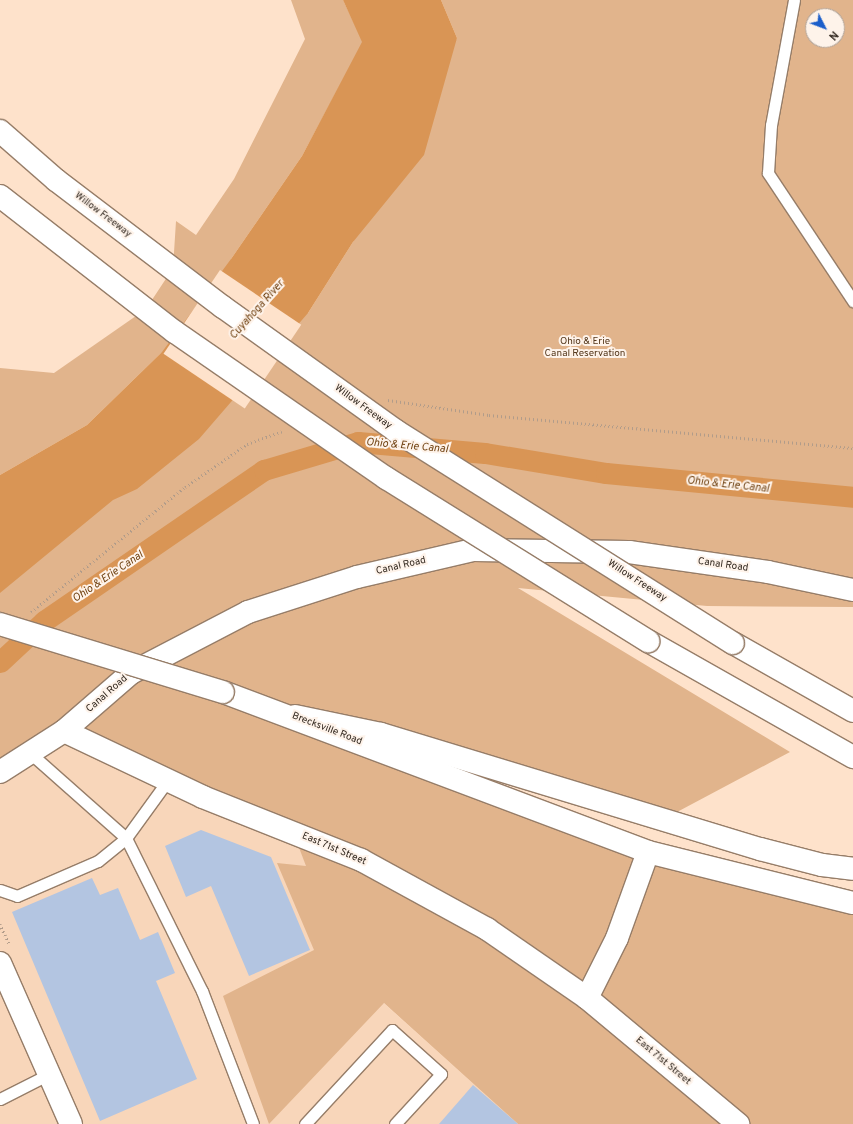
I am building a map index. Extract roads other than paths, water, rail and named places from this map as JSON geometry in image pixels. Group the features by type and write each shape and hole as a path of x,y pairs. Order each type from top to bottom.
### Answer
{"main road":[{"name":"Willow Freeway","path":"0,131 56,180 223,307 396,431 733,643 853,711"},
{"path":"0,196 175,332 380,474 648,641 853,757"},
{"name":"Canal Road","path":"0,772 64,731 131,673 248,612 357,577 473,550 629,552 768,572 853,590"},
{"name":"Brecksville Road","path":"0,624 223,692 295,716 648,852 853,903"},
{"path":"295,716 382,734 760,849 822,865 853,869"},
{"name":"East 71st Street","path":"64,731 168,780 361,860 486,929 588,998 738,1124"},
{"path":"588,998 617,938 648,852"},
{"path":"0,963 71,1124"}],"lane":[{"path":"794,0 772,125 768,173 853,301"},
{"path":"29,752 126,838 202,991 253,1124"},
{"path":"0,890 17,896 98,861 126,838 168,780"},
{"path":"305,1124 392,1030 441,1074 395,1124"},
{"path":"0,1099 49,1074"}],"water":[{"name":"Cuyahoga River","path":"343,0 441,0 457,38 424,155 353,242 308,313 199,439 137,489 113,500 0,593 0,475 87,425 162,352 231,259 302,156 362,42"}],"waterway":[{"name":"Ohio & Erie Canal","path":"0,662 44,621 264,470 358,442 485,453 606,473 853,497"}],"park label":[{"name":"Ohio & Erie Canal Reservation","path":"585,346"}]}
